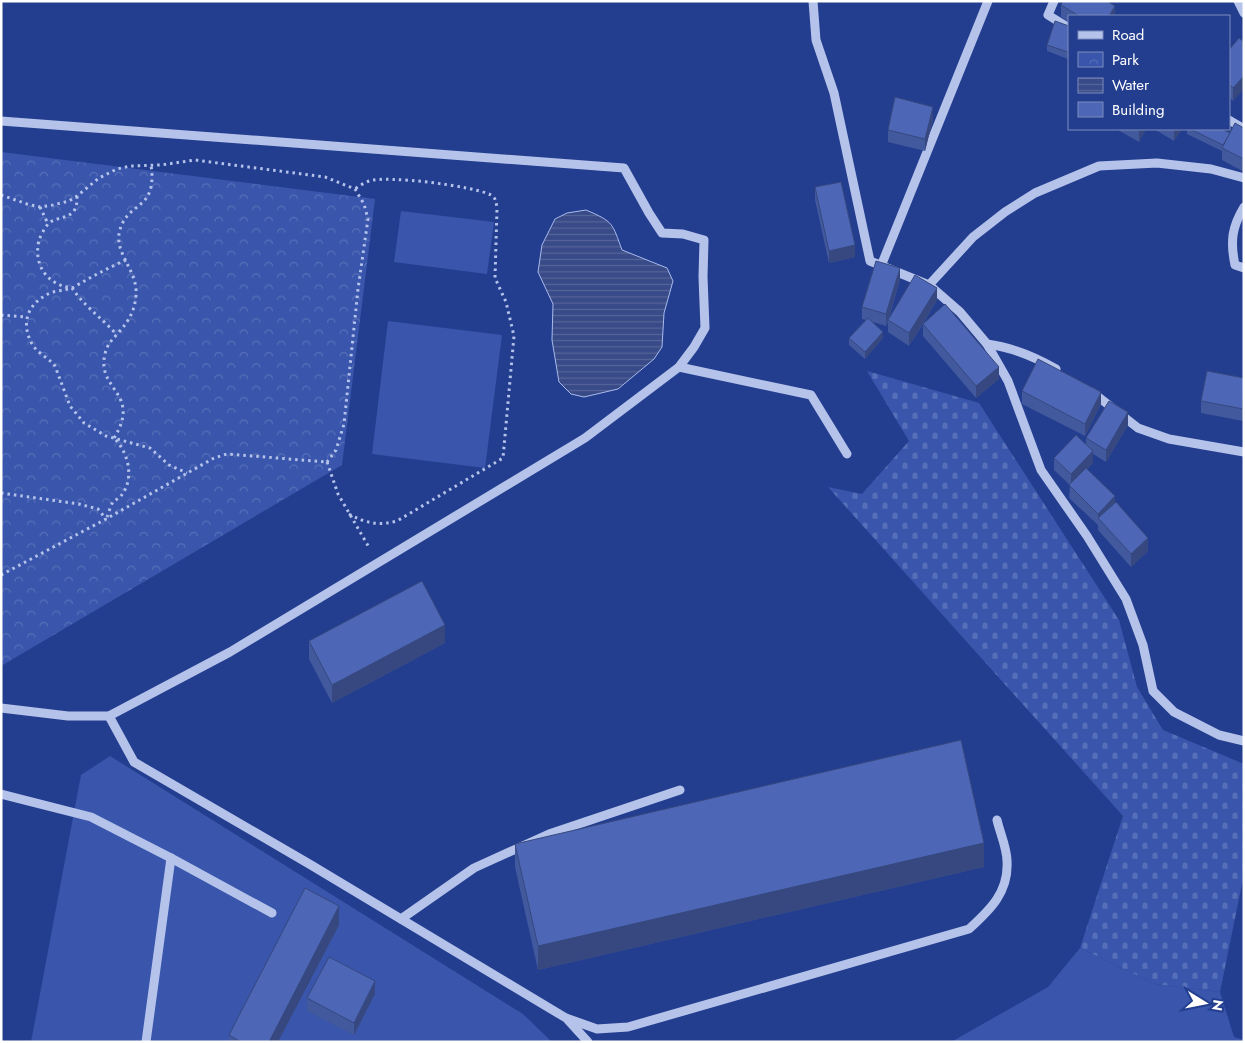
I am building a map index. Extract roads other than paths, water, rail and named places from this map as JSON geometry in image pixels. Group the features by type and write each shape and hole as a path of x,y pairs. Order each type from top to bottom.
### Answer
{"street":[{"path":"813,1 816,40 834,93 870,261 928,285 960,312 987,344 1008,381 1041,470 1087,536 1126,600 1143,645 1153,691 1174,712 1219,735 1244,741"},
{"path":"881,266 988,1"},
{"path":"1054,1 1048,15 1068,27"},
{"path":"1238,1 1244,13"},
{"path":"1,121 624,168 662,232 683,234 704,240 705,328 679,367 585,438 230,652 109,716 68,716 1,708"},
{"path":"1230,121 1244,129"},
{"path":"928,285 973,237 1005,212 1035,193 1100,166 1157,164 1211,169 1244,178"},
{"path":"1244,207 1235,222 1232,249 1234,265 1244,268"},
{"path":"987,344 1000,346 1042,361 1066,374"},
{"path":"679,367 811,395 847,454"},
{"path":"1081,384 1138,428 1169,439 1244,452"},
{"path":"109,716 134,762 566,1018 597,1029 628,1027 969,929 991,909 1006,882 1008,860 997,820"},
{"path":"401,919 474,868 549,834 680,790"},
{"path":"1,794 91,817 272,913"},
{"path":"146,1042 171,858"},
{"path":"566,1018 588,1042"}],"water":[{"path":"586,210 611,224 622,250 667,268 673,281 664,313 662,347 654,359 618,389 584,397 571,394 559,382 552,340 553,304 538,272 542,245 555,219 567,213"}]}
